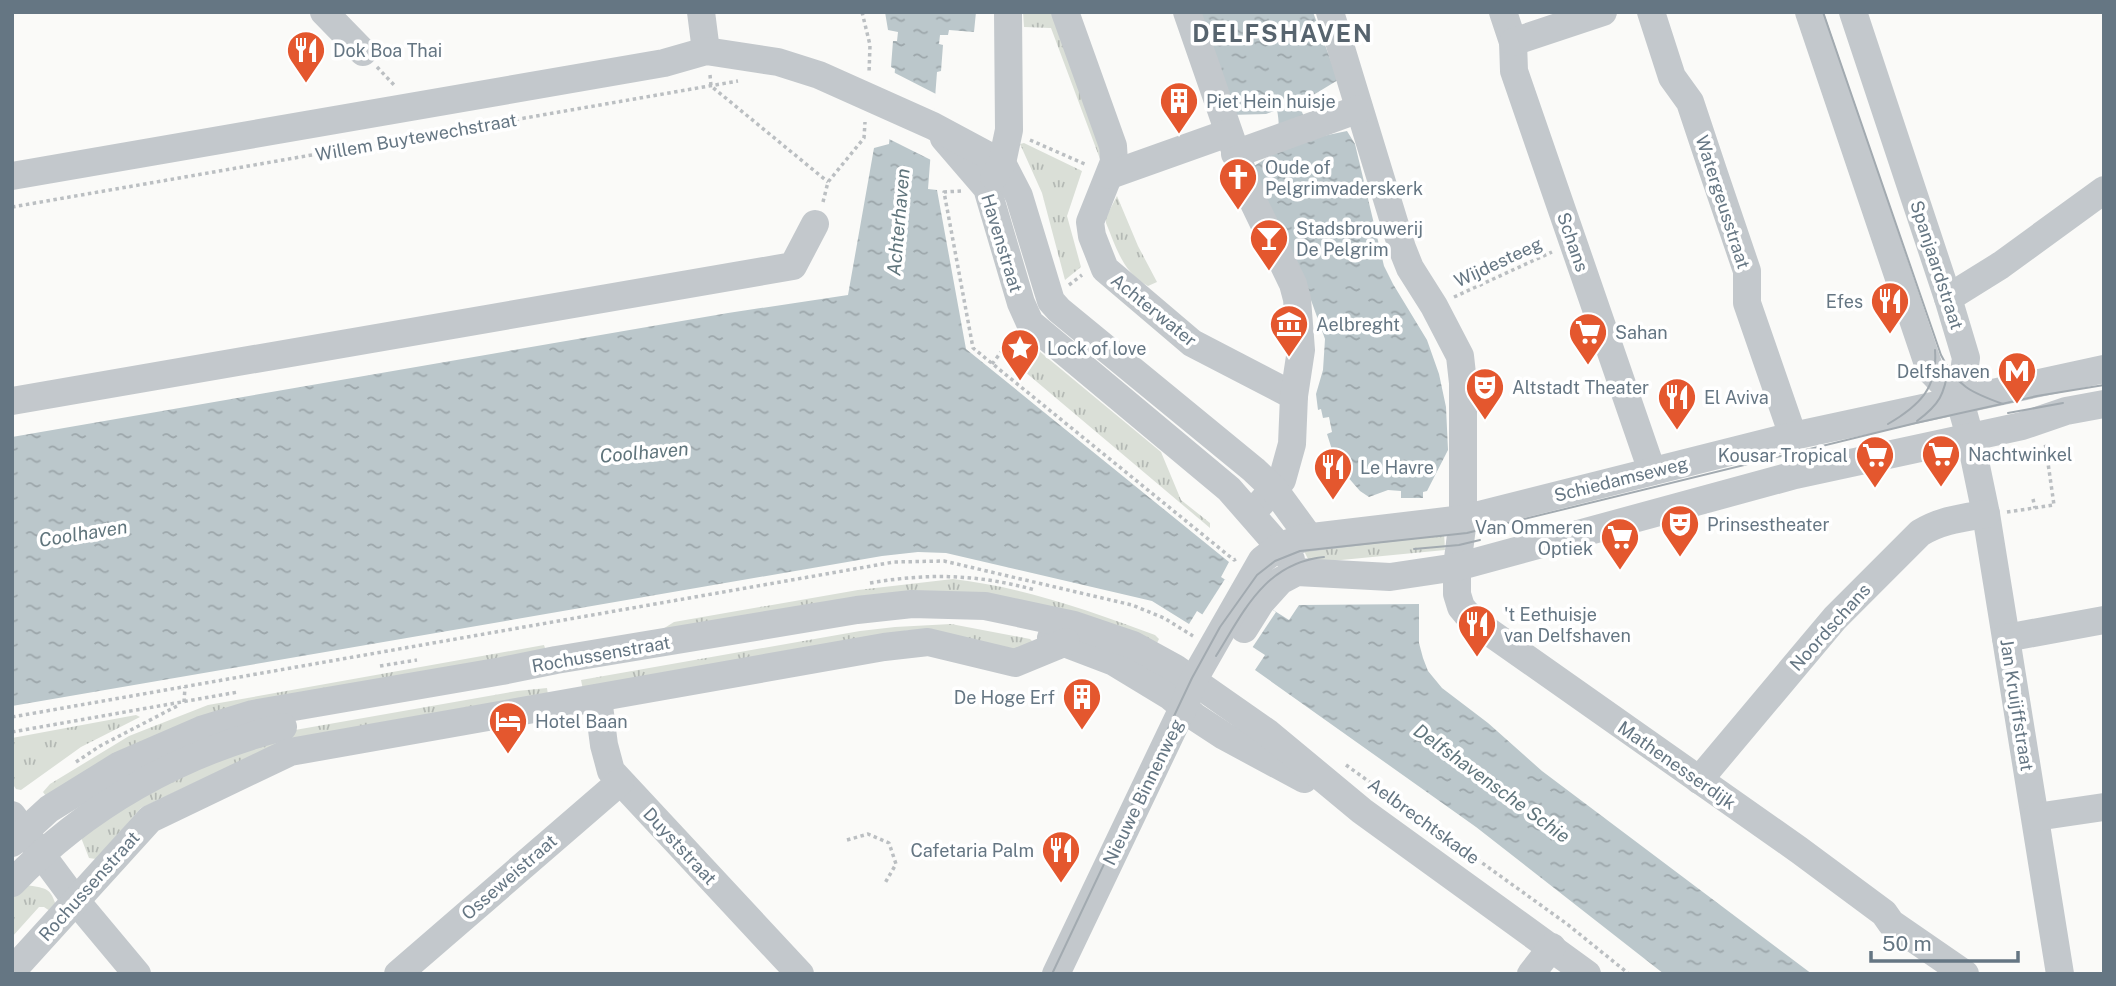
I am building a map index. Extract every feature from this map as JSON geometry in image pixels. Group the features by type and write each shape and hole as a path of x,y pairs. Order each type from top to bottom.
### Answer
{"street":[{"path":"324,12 363,52"},
{"path":"701,12 706,51 778,62 819,75 933,126 1002,163"},
{"path":"987,188 1002,163 1009,130 1008,12"},
{"path":"1065,12 1113,146 1114,162 1110,175"},
{"path":"1187,12 1252,199 1293,284 1299,317 1301,350 1288,465 1282,480 1252,513"},
{"name":"Mathenesserdijk","path":"1330,12 1406,258 1457,347 1462,369 1463,519 1457,567 1458,597 1466,613 1965,974"},
{"name":"Schans","path":"1503,12 1513,42 1514,71 1652,471"},
{"path":"1513,42 1603,12"},
{"name":"Watergeusstraat","path":"1651,12 1672,77 1690,102 1718,183 1747,271 1747,303 1793,436"},
{"path":"1809,12 1930,370 1960,401 1970,437"},
{"name":"Spanjaardstraat","path":"1853,12 1966,358 1960,401"},
{"name":"Willem Buytewechstraat","path":"12,176 664,63 706,51"},
{"path":"1110,175 1232,144 1357,103"},
{"name":"Havenstraat","path":"933,126 987,188 1027,319 1038,332 1229,489 1280,546"},
{"name":"Havenstraat","path":"1002,163 1020,196 1048,292 1057,307 1254,470 1274,489 1309,537"},
{"name":"Achterwater","path":"1110,175 1090,222 1097,250 1109,274 1192,343 1294,396"},
{"path":"1948,298 2001,265 2104,190"},
{"path":"12,401 793,266 815,224"},
{"name":"Schiedamseweg","path":"1189,713 1202,685 1217,671 1230,634 1253,597 1262,560 1280,546 1309,537 1463,519 1793,436 2104,369"},
{"path":"1280,546 1293,564 1303,571 1368,578 1457,567 1795,475 1970,437 2066,411 2104,404"},
{"name":"Jan Kruijffstraat","path":"1970,437 1986,514 2060,974"},
{"name":"Noordschans","path":"1699,780 1835,618 1920,533 1933,525 1950,520 1986,514"},
{"name":"Schiedamseweg","path":"1253,597 1303,571"},
{"name":"Rochussenstraat","path":"16,830 120,765 201,730 253,714 866,609 912,604 956,604 1034,615 1133,645 1202,685"},
{"name":"Rochussenstraat","path":"12,883 92,813 157,774 233,741 288,725 891,620 978,620 1066,642 1114,662 1162,691 1189,713"},
{"path":"2006,638 2104,620"},
{"name":"Rochussenstraat","path":"12,971 150,819 290,752 921,642 1015,663 1066,642"},
{"name":"Aelbrechtskade","path":"1202,685 1268,733 1362,811 1587,974"},
{"name":"Duyststraat","path":"598,698 606,759 620,782 800,974"},
{"name":"Aelbrechtskade","path":"1189,713 1224,736 1362,811"},
{"name":"Nieuwe Binnenweg","path":"1062,971 1089,903 1130,850 1189,713"},
{"name":"Osseweistraat","path":"398,974 620,782"},
{"path":"2036,817 2104,807"},
{"path":"16,830 41,855 137,974"},
{"path":"1531,974 1552,947"}],"path":[{"path":"862,12 870,45 869,55"},
{"name":"Willem Buytewechstraat","path":"12,206 750,79"},
{"path":"711,86 828,182"},
{"path":"827,192 828,182 864,138 865,129"},
{"path":"1034,142 1110,175"},
{"path":"944,192 973,348 1234,560 1246,556"},
{"name":"Wijdesteeg","path":"1434,306 1573,243"},
{"path":"1072,283 1085,273"},
{"path":"992,364 1027,319"},
{"path":"1986,514 2054,505 2042,419"},
{"path":"2033,499 2035,508"},
{"path":"551,622 552,632"},
{"path":"12,732 184,702 185,687"},
{"name":"Aelbrechtskade","path":"1343,763 1567,924 1629,974"},
{"path":"847,840 869,834 889,843 895,864 885,883"}],"green space":[{"path":"1023,12 1052,12 1099,141 1100,159 1051,28 1024,27"},
{"path":"1024,143 1082,171 1067,216 1081,267 1065,280 1042,193 1020,144"},
{"path":"1117,196 1157,282 1148,286 1126,267 1106,223 1106,217"},
{"path":"1021,336 1161,452 1181,500 1210,523 1210,528 1005,355"},
{"path":"1444,532 1445,550 1310,563 1301,545"},
{"path":"953,579 1056,601 1155,635 1159,639 1157,643 1001,601 658,632 674,622 858,590"},
{"path":"951,624 1032,641 1022,651 910,630 583,690 581,680 860,631"},
{"path":"544,645 547,654 438,675 48,799 43,792 50,784 129,736 208,705"},
{"path":"547,688 548,695 288,739 141,808 96,859 89,858 80,835 147,788 295,730"},
{"path":"136,715 140,717 81,747 21,790 16,789 12,783 12,738"},
{"path":"27,885 47,890 57,908 53,913 39,907 12,937 12,893"}],"water":[{"path":"885,12 976,12 974,32 949,30 948,35 940,35 939,44 943,45 941,71 937,72 928,189 937,190 966,349 1229,562 1221,577 1289,620 1299,605 1419,604 1419,643 1423,658 1428,671 1442,688 1488,723 1542,771 1812,974 1664,974 1476,827 1255,670 1265,655 1197,611 1189,624 1152,601 946,553 918,552 882,556 12,706 12,437 728,313 848,295 874,148 889,144 895,69 891,67 893,41 897,41 898,32 888,30"},
{"path":"1198,12 1313,12 1338,80 1298,102 1304,117 1323,136 1347,131 1355,144 1384,266 1427,340 1439,374 1446,407 1448,450 1427,491 1423,492 1423,498 1401,498 1401,491 1388,490 1369,497 1346,475 1349,472 1346,465 1334,456 1327,434 1332,432 1329,417 1323,418 1321,409 1318,410 1316,394 1323,370 1325,339 1307,289 1253,180 1254,166 1275,153 1279,131 1277,110 1266,114 1230,115"}],"pier":[{"path":"891,71 936,94 931,160 887,138"},
{"path":"1225,579 1276,612 1252,648 1202,615"}],"tram line":[{"path":"1823,12 1941,355 1953,374 1966,387 2003,404"},
{"path":"1888,424 1917,403 1930,385 1935,350"},
{"path":"1917,421 1940,398 1949,366"},
{"path":"1052,974 1192,678 1220,627 1257,575 1275,561 1300,551 1467,533 1916,423 2037,396 2104,385"},
{"path":"2008,413 2063,403"},
{"path":"1414,549 1459,545 1480,540"},
{"path":"1216,656 1247,606 1271,579 1304,561 1324,557"}],"place":[{"name":"Dok Boa Thai","path":"306,84"},
{"name":"Piet Hein huisje","path":"1179,135"},
{"name":"Oude of Pelgrimvaderskerk","path":"1238,211"},
{"name":"Stadsbrouwerij De Pelgrim","path":"1269,272"},
{"name":"Efes","path":"1890,335"},
{"name":"Aelbreght","path":"1289,358"},
{"name":"Sahan","path":"1588,366"},
{"name":"Lock of love","path":"1020,382"},
{"name":"Delfshaven","path":"2017,405"},
{"name":"Altstadt Theater","path":"1485,421"},
{"name":"El Aviva","path":"1677,431"},
{"name":"Nachtwinkel","path":"1941,488"},
{"name":"Kousar Tropical","path":"1875,489"},
{"name":"Le Havre","path":"1333,501"},
{"name":"Prinsestheater","path":"1680,558"},
{"name":"Van Ommeren Optiek","path":"1620,571"},
{"name":"'t Eethuisje van Delfshaven","path":"1477,658"},
{"name":"De Hoge Erf","path":"1082,731"},
{"name":"Hotel Baan","path":"508,755"},
{"name":"Cafetaria Palm","path":"1061,884"}],"district":[{"name":"DELFSHAVEN","path":"1283,33"}],"water label":[{"name":"Achterhaven","path":"898,222"},
{"name":"Coolhaven","path":"644,452"},
{"name":"Coolhaven","path":"83,533"},
{"name":"Delfshavensche Schie","path":"1492,783"}]}
